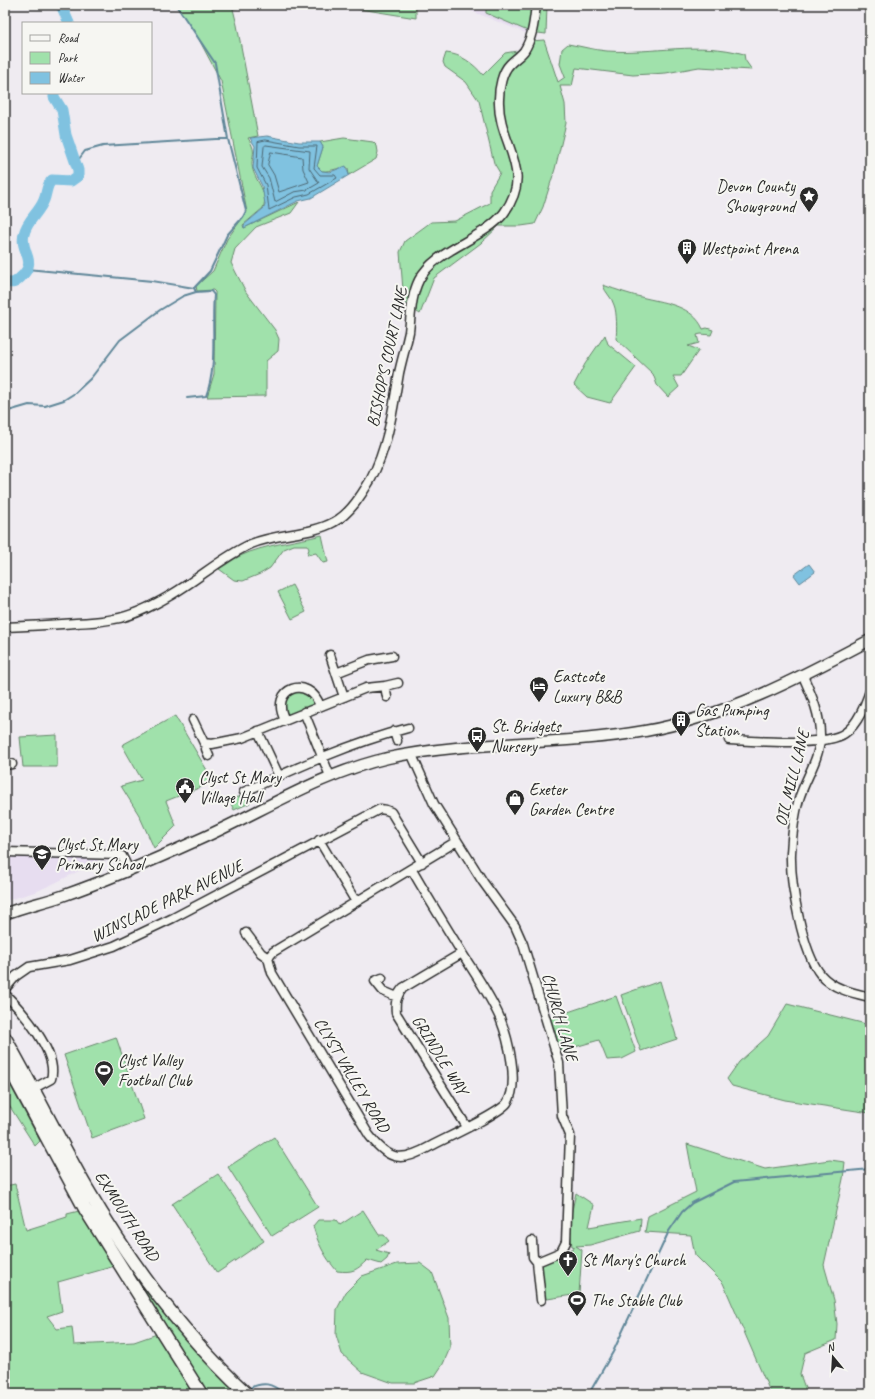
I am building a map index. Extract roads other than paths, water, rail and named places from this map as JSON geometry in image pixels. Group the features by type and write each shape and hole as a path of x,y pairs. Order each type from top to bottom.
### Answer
{"highway":[{"name":"EXMOUTH ROAD","path":"5,1038 28,1092 85,1209 201,1394"},
{"name":"EXMOUTH ROAD","path":"5,1060 28,1092 137,1266 189,1333 242,1390"}],"main road":[{"path":"6,913 61,896 129,870 207,836 330,776 366,764 436,751 582,739 646,731 727,708 803,676 870,640"}],"street":[{"name":"BISHOP'S COURT LANE","path":"5,626 38,626 113,620 145,609 173,594 231,554 248,545 267,538 322,527 333,523 341,518 359,497 371,478 383,449 408,334 415,289 420,278 443,256 497,221 505,212 515,193 518,173 501,119 500,93 505,70 508,65 521,54 528,44 532,32 536,5"},
{"path":"330,655 344,697"},
{"path":"336,673 369,660 392,656"},
{"name":"OIL MILL LANE","path":"803,676 815,702 818,714 820,741 817,756 799,799 791,853 792,878 801,924 809,952 821,976 845,991 870,997"},
{"path":"193,720 204,743 207,744 242,738 366,688 398,684"},
{"path":"385,686 387,698"},
{"path":"285,720 281,712 281,702 285,694 291,689 301,688 308,690 316,697 320,706"},
{"path":"729,740 820,741 836,738 850,729 855,723 870,691"},
{"path":"304,712 330,776"},
{"path":"244,792 300,766 323,758 364,740 408,728"},
{"path":"258,731 279,776"},
{"path":"394,731 397,741"},
{"path":"207,744 206,749 209,756"},
{"name":"CHURCH LANE","path":"412,755 434,804 457,841 515,926 559,1063 562,1116 570,1135 566,1242 561,1252 537,1262"},
{"name":"WINSLADE PARK AVENUE","path":"5,989 16,976 29,967 65,961 114,946 173,918 319,840 380,810 391,812 422,863"},
{"path":"319,840 356,902"},
{"path":"268,958 273,952 412,870 457,841"},
{"path":"5,852 119,855 122,856 129,870"},
{"name":"CLYST VALLEY ROAD","path":"246,933 261,953 268,958 272,973 366,1130 381,1151 397,1156 415,1155 492,1114 507,1103 513,1080 507,1045 500,1019 480,980 412,870"},
{"path":"376,981 382,991 397,997 404,988 462,953"},
{"path":"5,994 39,1036 52,1066 51,1079 28,1092"},
{"name":"GRINDLE WAY","path":"397,997 396,1013 467,1127"},
{"path":"532,1241 533,1257 537,1262 541,1300"}],"water":[{"path":"267,136 299,142 320,142 323,147 317,166 322,171 330,172 346,166 349,175 311,198 298,201 244,228 244,225 264,208 265,204 262,186 253,168 255,146 250,138"},
{"path":"809,564 815,572 800,583 794,575"}],"waterway":[{"path":"61,5 69,22"},
{"path":"5,412 29,405 45,406 64,400 75,393 91,378 120,340 160,310 183,296 196,292 194,288 210,271 227,235 243,217 246,211 228,139 215,63 176,5"},
{"path":"5,282 15,282 26,271 29,261 24,246 24,234 28,225 42,205 50,182 52,180 71,181 78,176 78,170 66,135 62,110 54,97 54,94"},
{"path":"76,163 85,151 103,146 228,139"},
{"path":"27,269 152,281 194,288"},
{"path":"187,398 206,396 212,372 214,295 211,291 196,292"},
{"path":"591,1394 591,1390 613,1352 669,1231 682,1212 692,1203 734,1182 870,1169"},
{"path":"247,1389 253,1386 267,1384 276,1387 285,1394"}],"place":[{"name":"Devon County Showground","path":"809,213"},
{"name":"Westpoint Arena","path":"687,265"},
{"name":"Eastcote Luxury B&B","path":"539,703"},
{"name":"Gas Pumping Station","path":"681,737"},
{"name":"St. Bridgets Nursery","path":"477,753"},
{"name":"Clyst St Mary Village Hall","path":"185,804"},
{"name":"Exeter Garden Centre","path":"515,816"},
{"name":"Clyst St Mary Primary School","path":"42,871"},
{"name":"Clyst Valley Football Club","path":"104,1087"},
{"name":"St Mary's Church","path":"568,1277"},
{"name":"The Stable Club","path":"577,1317"}]}
